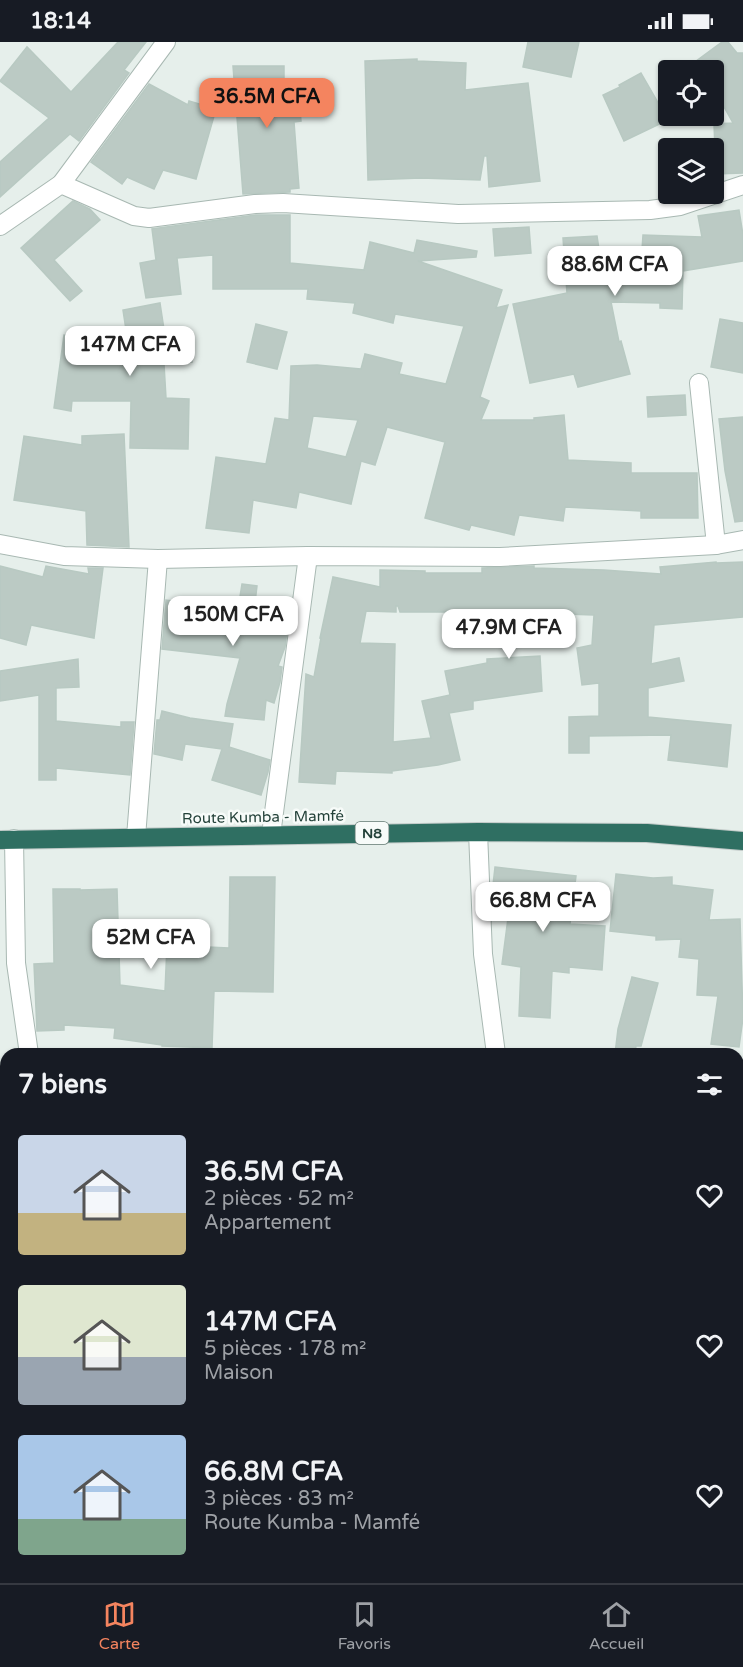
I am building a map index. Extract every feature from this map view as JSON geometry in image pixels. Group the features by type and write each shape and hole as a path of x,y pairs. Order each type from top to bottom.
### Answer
{"highway":[{"name":"Route Kumba - Mamfé","path":"7,839 478,832 646,834 743,841"}],"street":[{"path":"0,226 62,184 166,42"},
{"path":"62,184 134,216 149,218 255,204 283,203 458,214 650,210 680,206 743,185"},
{"path":"699,384 716,545"},
{"path":"0,544 64,556 158,559 308,556 500,557 716,545 743,540"},
{"path":"271,834 308,556"},
{"path":"136,837 158,559"},
{"path":"478,832 483,954 495,1048"},
{"path":"7,839 16,963 28,1048"}],"building":[{"path":"118,42 146,42 124,70 129,73 79,141 70,134 0,197 0,162 49,118 0,81 27,47 71,92"},
{"path":"528,42 579,42 571,77 523,67"},
{"path":"722,42 728,42 737,53 743,53 743,173 724,174 724,138 715,138 714,126 733,123 724,107 724,60 698,60"},
{"path":"417,59 417,61 466,63 465,90 528,83 540,181 489,187 487,156 484,156 480,180 421,178 368,180 365,61"},
{"path":"233,66 284,66 284,89 298,88 301,121 294,122 299,188 290,189 290,192 243,194"},
{"path":"641,73 658,103 658,125 624,141 603,95 620,87 619,85"},
{"path":"149,84 188,105 189,101 216,109 196,179 163,170 154,189 127,177 122,184 91,162"},
{"path":"73,201 90,209 100,220 54,260 82,291 70,301 21,248"},
{"path":"739,210 743,235 743,261 683,271 682,309 660,308 660,303 611,302 619,342 621,341 630,374 578,387 574,374 530,383 513,304 567,293 563,238 597,236 599,249 642,250 643,235 702,237 698,216"},
{"path":"256,215 290,215 290,263 364,270 370,242 414,253 417,240 477,251 476,257 418,261 502,290 496,308 508,305 480,397 489,401 481,420 534,420 534,418 564,415 568,460 631,463 631,473 697,473 698,518 641,518 641,511 565,507 563,521 519,515 514,535 471,525 469,530 425,518 445,442 387,427 375,465 361,461 351,504 299,492 296,508 253,500 249,533 206,528 216,457 266,464 275,418 289,420 291,366 317,365 361,369 365,354 402,363 399,374 446,384 464,326 395,314 393,323 353,313 355,303 307,299 308,289 213,289 213,255 177,258 181,294 146,298 140,263 156,260 152,229","holes":["313,416 358,420 346,457 307,448"]},
{"path":"529,227 531,253 495,256 493,229"},
{"path":"160,303 165,336 190,335 192,362 164,364 166,398 189,399 188,449 130,448 131,401 72,401 71,411 54,408 64,335 108,342 96,330 126,330 123,310"},
{"path":"720,319 743,323 743,373 711,367"},
{"path":"256,324 287,332 277,369 247,362"},
{"path":"685,395 686,415 648,417 647,397"},
{"path":"743,417 743,521 735,522 725,471 719,419"},
{"path":"124,434 129,547 87,545 86,511 14,500 24,436 82,445 82,436"},
{"path":"743,562 743,617 654,625 651,664 679,658 684,681 648,688 648,717 731,725 727,767 668,760 671,735 589,736 589,753 569,753 569,717 599,716 599,683 582,685 577,648 592,645 594,615 536,613 536,621 484,623 483,612 400,612 396,606 396,612 366,611 360,643 395,644 393,742 431,738 422,701 450,695 445,671 487,663 487,659 540,656 542,691 473,701 473,709 449,713 460,760 392,771 392,773 336,771 335,784 299,782 306,674 314,677 333,577 380,587 380,570 482,573 482,568 534,566 534,568 661,574 660,567"},
{"path":"0,566 43,577 46,566 89,574 88,568 103,568 94,638 31,625 26,645 0,638"},
{"path":"242,584 257,586 254,611 288,622 285,647 278,666 282,667 280,682 274,703 266,700 264,720 225,716 240,658 162,649 166,600 238,609"},
{"path":"78,659 79,687 56,688 56,721 121,727 121,722 134,722 130,775 56,768 56,780 39,780 39,695 0,701 0,671"},
{"path":"162,711 190,718 233,724 229,747 270,760 261,795 212,780 222,749 185,744 182,760 154,754 157,720 160,720"},
{"path":"495,867 576,876 570,924 605,926 602,970 569,967 569,973 552,971 550,1018 519,1016 521,967 502,964 508,918 493,916 492,894"},
{"path":"616,874 653,878 672,877 672,885 713,890 709,920 740,919 743,1018 739,1047 711,1044 718,996 697,995 699,959 679,957 681,939 656,940 656,936 610,931"},
{"path":"230,877 275,877 273,992 214,991 212,1048 162,1046 114,1038 115,1028 64,1025 64,1030 37,1031 34,964 54,963 53,889 117,889 120,985 165,991 167,945 229,948"},
{"path":"632,977 658,983 641,1046 616,1048 618,1029"}]}
